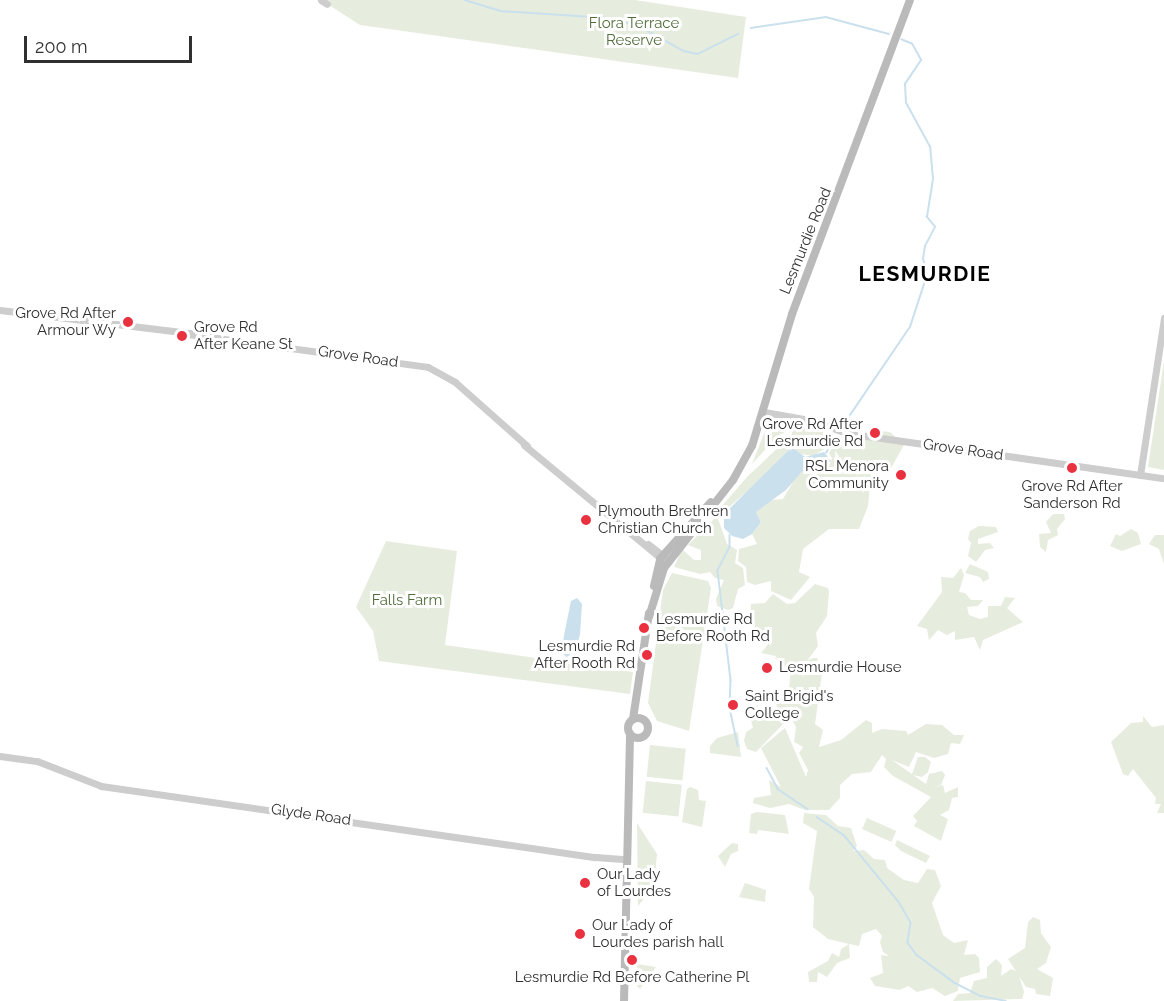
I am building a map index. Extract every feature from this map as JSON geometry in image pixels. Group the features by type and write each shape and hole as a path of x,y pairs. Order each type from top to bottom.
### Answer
{"main road":[{"name":"Lesmurdie Road","path":"624,1001 630,760 628,725 633,719 639,698 649,617 664,558 726,489 747,456 764,412 792,314 910,0"},
{"name":"Lesmurdie Road","path":"630,760 640,738 648,731 639,698"},
{"path":"633,719 643,719"},
{"path":"630,734 640,738"}],"street":[{"name":"Grove Road","path":"0,308 85,320 99,318 108,323 265,345 293,345 308,351 435,369 664,558"},
{"path":"1140,475 1164,318"},
{"name":"Grove Road","path":"764,412 809,420 846,434 1164,478"},
{"name":"Glyde Road","path":"0,756 37,761 100,786 626,859"}],"green space":[{"name":"Flora Terrace Reserve","path":"321,0 635,0 746,17 738,78 360,25"},
{"path":"1164,361 1164,470 1148,467"},
{"path":"779,418 824,428 829,435 829,446 813,456 801,454 784,441 792,434 791,429 779,435 752,464 767,426"},
{"path":"881,431 890,432 904,445 890,470 880,469 871,476 868,506 859,529 829,529 803,549 799,572 810,577 791,600 771,591 771,581 755,585 747,582 746,567 738,561 739,549 757,544 752,534 761,522 756,512 768,500 783,499 797,475 813,462 822,459 829,467 832,458 829,453 839,437"},
{"path":"782,444 789,448 785,458 720,515 720,508 748,476"},
{"path":"1053,514 1064,514 1065,519 1057,529 1058,535 1048,540 1046,552 1040,547 1039,534 1051,533 1046,522"},
{"path":"717,516 727,544 737,550 735,563 743,568 745,585 738,589 733,608 728,610 717,606 716,599 724,580 715,578 710,572 700,574 674,567 682,549 694,560 701,560 701,550 688,545"},
{"path":"979,526 996,527 998,532 978,539 978,544 990,543 994,548 985,550 976,562 968,556 971,543 968,539 970,531"},
{"path":"1131,529 1138,533 1141,544 1122,551 1110,546 1116,534 1120,536"},
{"path":"1155,535 1164,535 1164,564 1159,549 1149,544"},
{"name":"Falls Farm","path":"386,541 457,551 445,645 633,672 630,694 379,661 373,631 356,607"},
{"path":"970,564 988,572 989,579 983,582 980,577 965,573"},
{"path":"961,568 964,575 959,592 965,593 971,600 983,600 978,606 967,607 969,615 980,619 988,617 988,606 1001,606 1005,597 1015,598 1007,608 1023,622 983,640 980,650 974,637 955,640 955,631 947,635 938,630 929,640 927,629 917,626 942,592 941,577 953,578"},
{"path":"672,573 708,581 711,588 689,731 657,721 648,703 663,590"},
{"path":"815,584 828,588 829,592 827,616 816,633 818,646 807,661 785,667 778,664 776,656 761,653 772,639 749,626 751,604 765,603 773,594 787,604 795,603"},
{"path":"817,658 822,673 815,724 823,730 819,747 841,740 866,720 872,723 872,733 882,729 906,731 908,735 926,724 942,725 954,735 964,735 960,744 951,743 948,754 934,758 916,752 909,767 892,760 912,774 918,757 925,757 931,762 928,772 922,777 913,775 926,784 929,774 942,771 945,775 941,785 931,788 943,785 945,793 958,787 958,797 952,798 949,810 940,815 948,819 941,841 914,826 917,821 913,816 931,797 893,776 884,767 886,759 882,755 871,772 852,774 840,785 840,798 829,810 805,810 789,804 770,808 753,803 754,798 771,795 769,780 781,787 761,748 785,728 806,777 808,770 799,753 803,747 794,742 796,727 787,710 778,709 774,699 776,694 789,689 791,668"},
{"path":"757,705 766,721 777,716 781,722 787,720 756,752 747,749 744,741 746,732 753,728 751,720"},
{"path":"1143,716 1152,727 1164,725 1164,813 1157,813 1161,804 1155,804 1156,798 1133,769 1128,776 1123,774 1111,742 1131,723 1143,722"},
{"path":"738,732 741,757 710,753 710,746 717,738"},
{"path":"650,745 686,749 682,781 647,777"},
{"path":"646,781 682,785 678,817 643,813"},
{"path":"690,787 698,790 699,800 706,801 702,827 682,822 687,789"},
{"path":"757,812 785,815 789,834 758,830 757,834 749,833 751,814"},
{"path":"804,813 826,815 838,826 851,828 857,846 853,851 864,850 874,859 885,860 887,868 904,880 918,883 927,869 935,870 941,886 932,903 943,935 954,943 968,940 964,955 975,954 979,958 980,972 960,978 958,991 945,996 932,988 917,992 908,986 900,990 875,986 870,978 883,973 881,955 889,956 883,952 880,942 882,936 876,929 862,934 859,946 828,939 813,927 814,897 809,889 817,831 803,823"},
{"path":"867,818 896,831 891,842 862,829"},
{"path":"637,823 657,854 654,887 638,906"},
{"path":"897,840 930,856 926,863 901,851 895,845"},
{"path":"732,843 738,844 738,851 731,854 725,867 718,856"},
{"path":"745,883 766,890 765,902 739,897"},
{"path":"1033,917 1040,920 1041,933 1051,947 1046,963 1037,969 1053,978 1050,996 1036,994 1035,989 1026,987 1008,959 1025,948 1028,922"},
{"path":"849,944 850,958 837,963 827,977 818,972 817,982 809,982 808,972 828,961 832,953 839,957 841,949"},
{"path":"996,959 1002,965 1001,976 1011,969 1018,972 1024,992 1022,999 953,1001 958,994 970,993 974,981 987,978 987,967"},
{"path":"637,964 656,967 640,989 637,986"}],"water":[{"path":"792,447 805,457 824,452 831,461 826,465 820,459 805,468 786,490 756,512 761,522 752,534 743,539 732,536 724,528 724,514"},
{"path":"577,598 582,604 580,634 575,654 566,657 562,652 564,635 571,601"}],"waterway":[{"path":"465,0 500,11 608,18 637,25 684,51 698,54 738,34"},
{"path":"751,28 826,17 889,34"},
{"path":"844,424 910,327 927,275 923,259 925,246 935,227 927,217 933,179 930,147 906,103 905,84 921,60 912,44 902,40"},
{"path":"826,453 834,440"},
{"path":"730,535 730,547 718,571 731,680 730,708 738,746"},
{"path":"767,768 778,789 808,809"},
{"path":"817,817 844,835 899,902 911,923 908,943 917,955 955,983 981,996 1006,1001"}],"place":[{"name":"Grove Rd After Armour Wy","path":"128,322"},
{"name":"Grove Rd After Keane St","path":"182,336"},
{"name":"Grove Rd After Lesmurdie Rd","path":"875,433"},
{"name":"Grove Rd After Sanderson Rd","path":"1072,468"},
{"name":"RSL Menora Community","path":"901,475"},
{"name":"Plymouth Brethren Christian Church","path":"586,520"},
{"name":"Lesmurdie Rd Before Rooth Rd","path":"644,628"},
{"name":"Lesmurdie Rd After Rooth Rd","path":"647,655"},
{"name":"Lesmurdie House","path":"767,668"},
{"name":"Saint Brigid's College","path":"733,705"},
{"name":"Our Lady of Lourdes","path":"585,883"},
{"name":"Our Lady of Lourdes parish hall","path":"580,934"},
{"name":"Lesmurdie Rd Before Catherine Pl","path":"632,960"}],"district":[{"name":"LESMURDIE","path":"925,274"}]}
